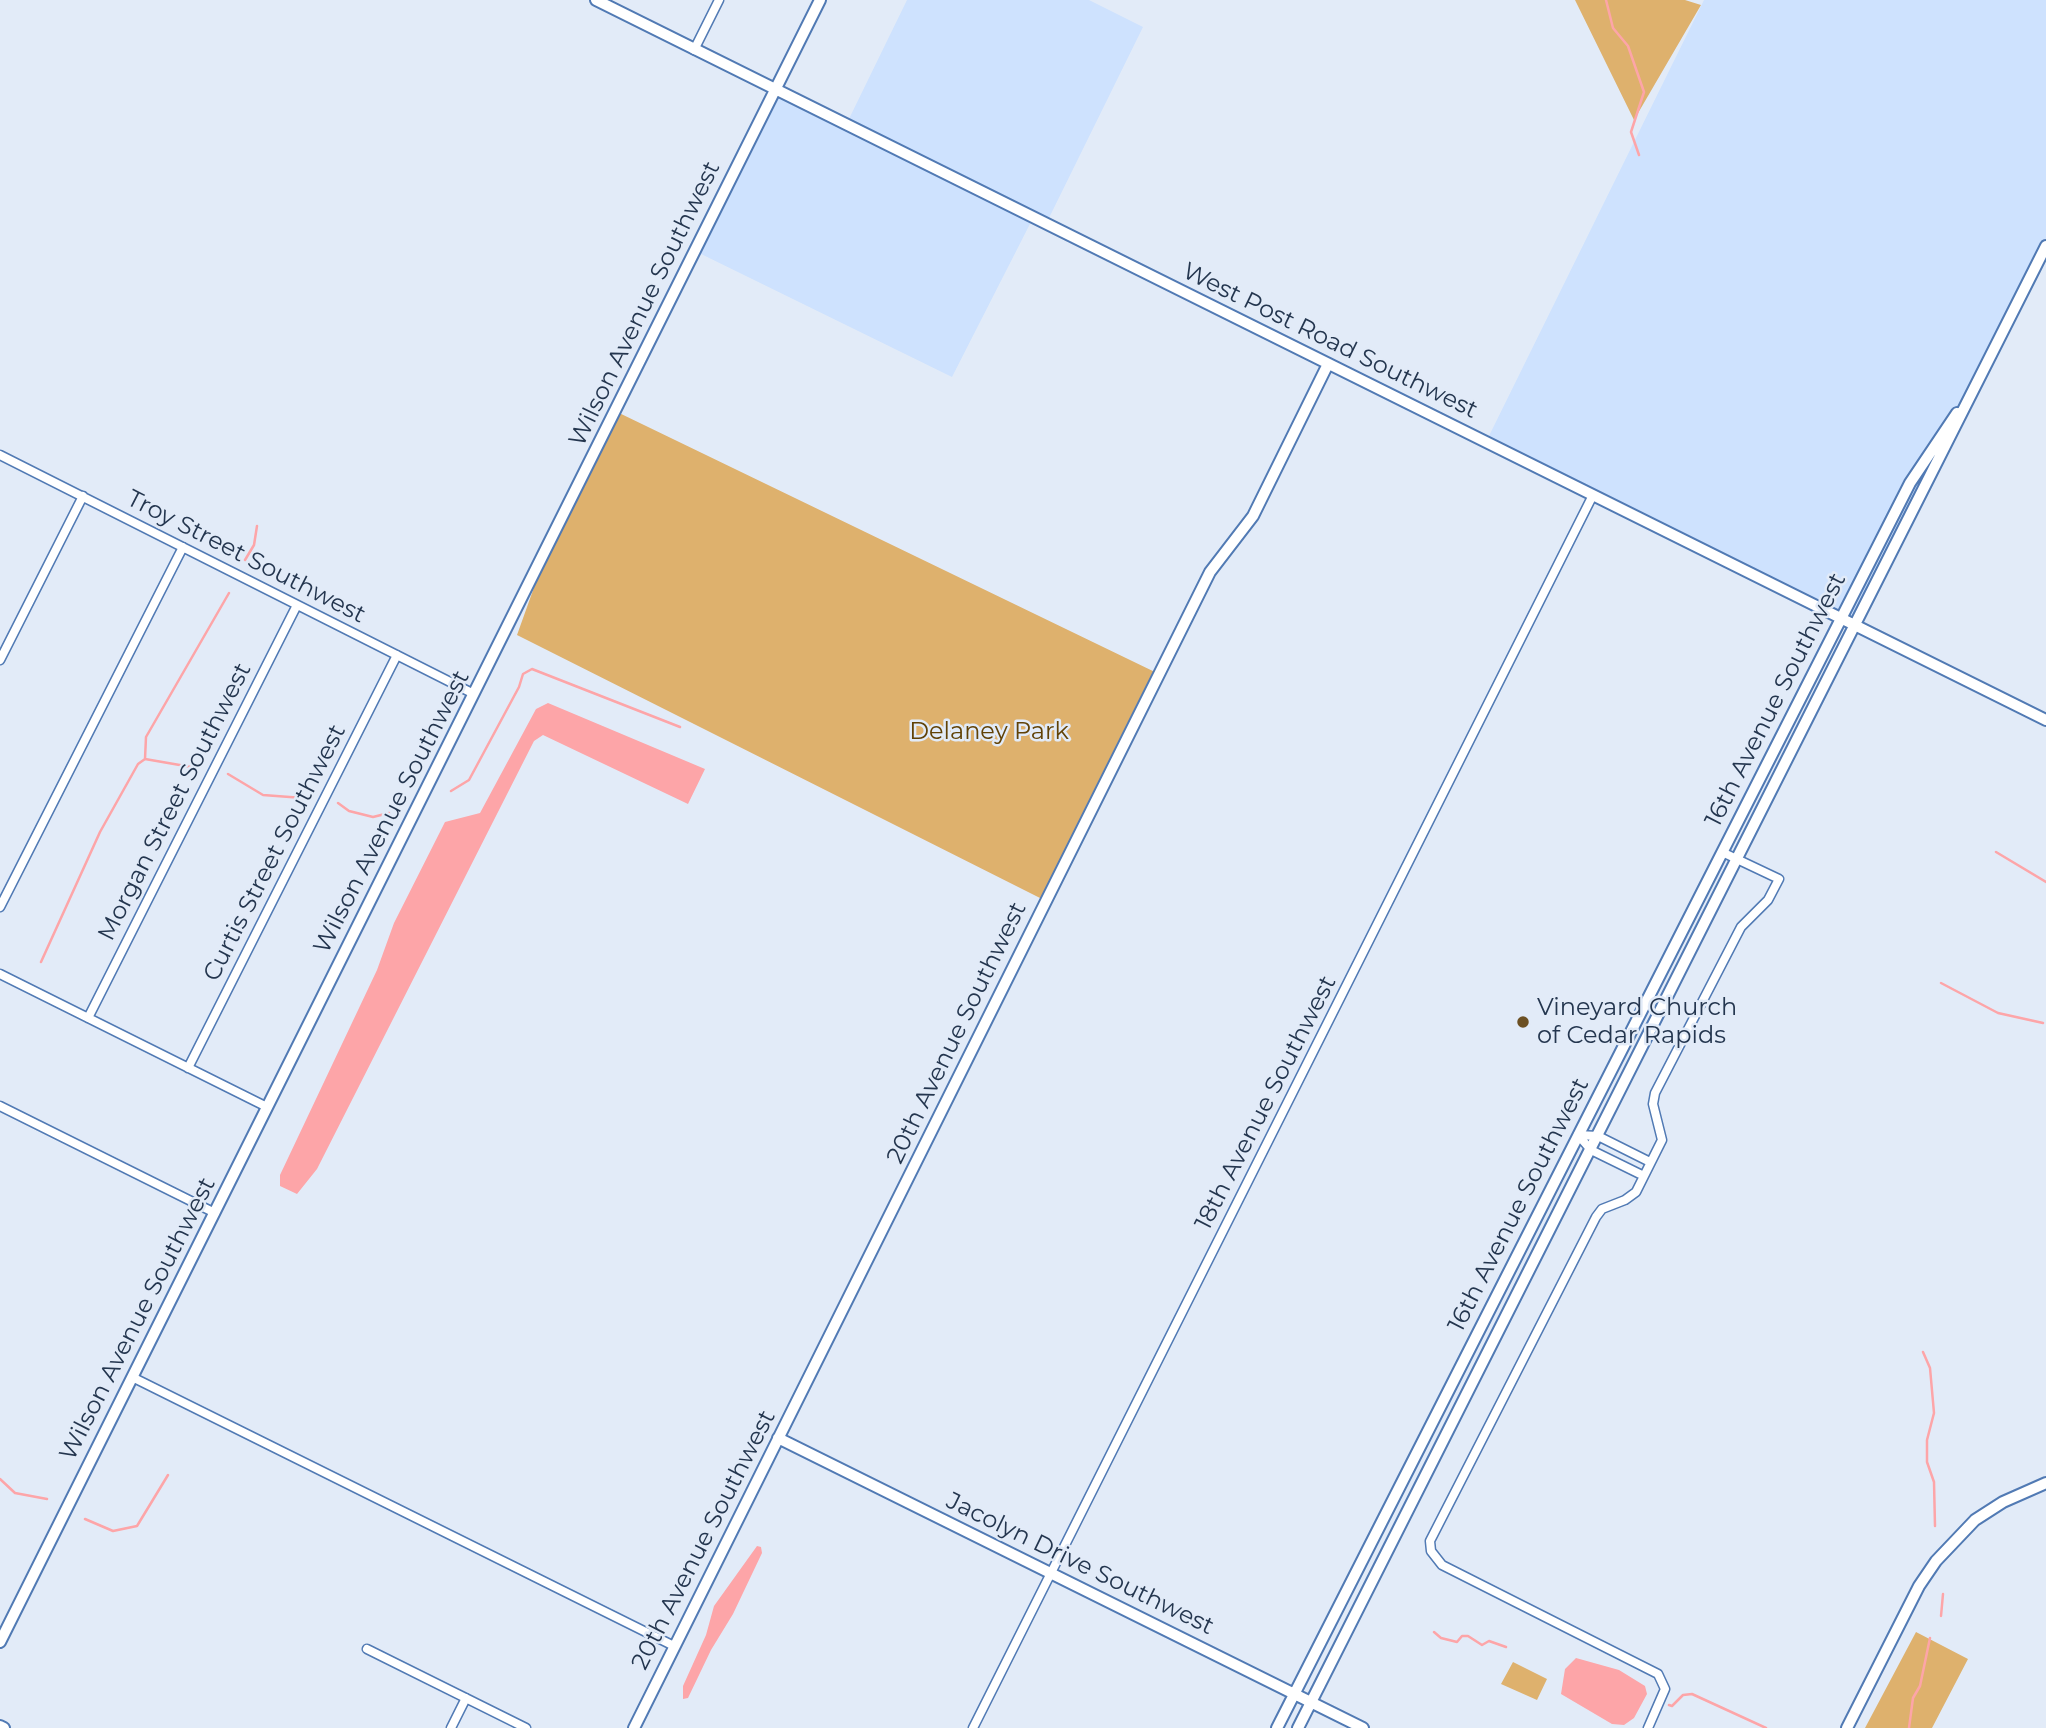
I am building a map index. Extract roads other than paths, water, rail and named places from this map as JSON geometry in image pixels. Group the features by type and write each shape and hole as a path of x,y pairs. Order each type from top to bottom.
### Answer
{"street":[{"name":"West Post Road Southwest","path":"596,0 2046,720"},
{"path":"694,50 719,0"},
{"name":"Wilson Avenue Southwest","path":"0,1642 820,0"},
{"name":"16th Avenue Southwest","path":"1298,1728 1857,626 2046,246"},
{"name":"20th Avenue Southwest","path":"634,1728 1210,572 1253,516 1328,364"},
{"name":"16th Avenue Southwest","path":"1277,1728 1910,483 1983,372"},
{"name":"Troy Street Southwest","path":"0,454 474,694"},
{"name":"18th Avenue Southwest","path":"973,1728 1593,495"},
{"path":"0,660 83,496"},
{"path":"0,907 183,547"},
{"name":"Morgan Street Southwest","path":"88,1018 298,605"},
{"name":"Curtis Street Southwest","path":"188,1068 397,655"},
{"path":"1648,1728 1665,1689 1658,1674 1442,1565 1431,1551 1430,1541 1596,1217 1602,1209 1625,1200 1636,1192 1662,1140 1653,1104 1655,1093 1741,927 1747,918 1769,901 1779,879 1722,852"},
{"path":"0,974 267,1107"},
{"path":"0,1106 215,1213"},
{"path":"1578,1135 1598,1136 1650,1162"},
{"path":"1578,1135 1591,1150 1644,1176"},
{"path":"132,1377 674,1646"},
{"name":"Jacolyn Drive Southwest","path":"778,1438 1363,1728"},
{"path":"1847,1728 1919,1586 1936,1561 1975,1520 2003,1502 2046,1483"},
{"path":"367,1649 526,1728"},
{"path":"451,1728 466,1698"}],"waterway":[{"path":"1606,0 1613,28 1628,46 1644,92 1631,132 1639,155"},
{"path":"245,560 254,545 257,526"},
{"path":"145,759 146,737 229,593"},
{"path":"451,791 469,780 519,687 523,674 532,669 680,727"},
{"path":"41,962 100,832 138,764 145,759 197,768"},
{"path":"228,774 263,795 303,798"},
{"path":"338,803 349,811 373,817 389,813"},
{"path":"1996,852 2046,882"},
{"path":"1941,983 1998,1013 2043,1023"},
{"path":"1923,1352 1930,1368 1934,1413 1927,1440 1927,1462 1934,1482 1935,1526"},
{"path":"85,1519 113,1531 137,1526 168,1475"},
{"path":"0,1479 15,1493 47,1499"},
{"path":"1941,1616 1943,1594"},
{"path":"1434,1632 1441,1638 1457,1642 1462,1636 1468,1636 1482,1645 1489,1641 1506,1647"},
{"path":"1909,1728 1913,1698 1920,1686 1930,1638"},
{"path":"1669,1705 1672,1706 1683,1695 1692,1694 1766,1728"}],"place":[{"name":"Vineyard Church of Cedar Rapids","path":"1523,1022"}],"park label":[{"name":"Delaney Park","path":"989,732"}]}
